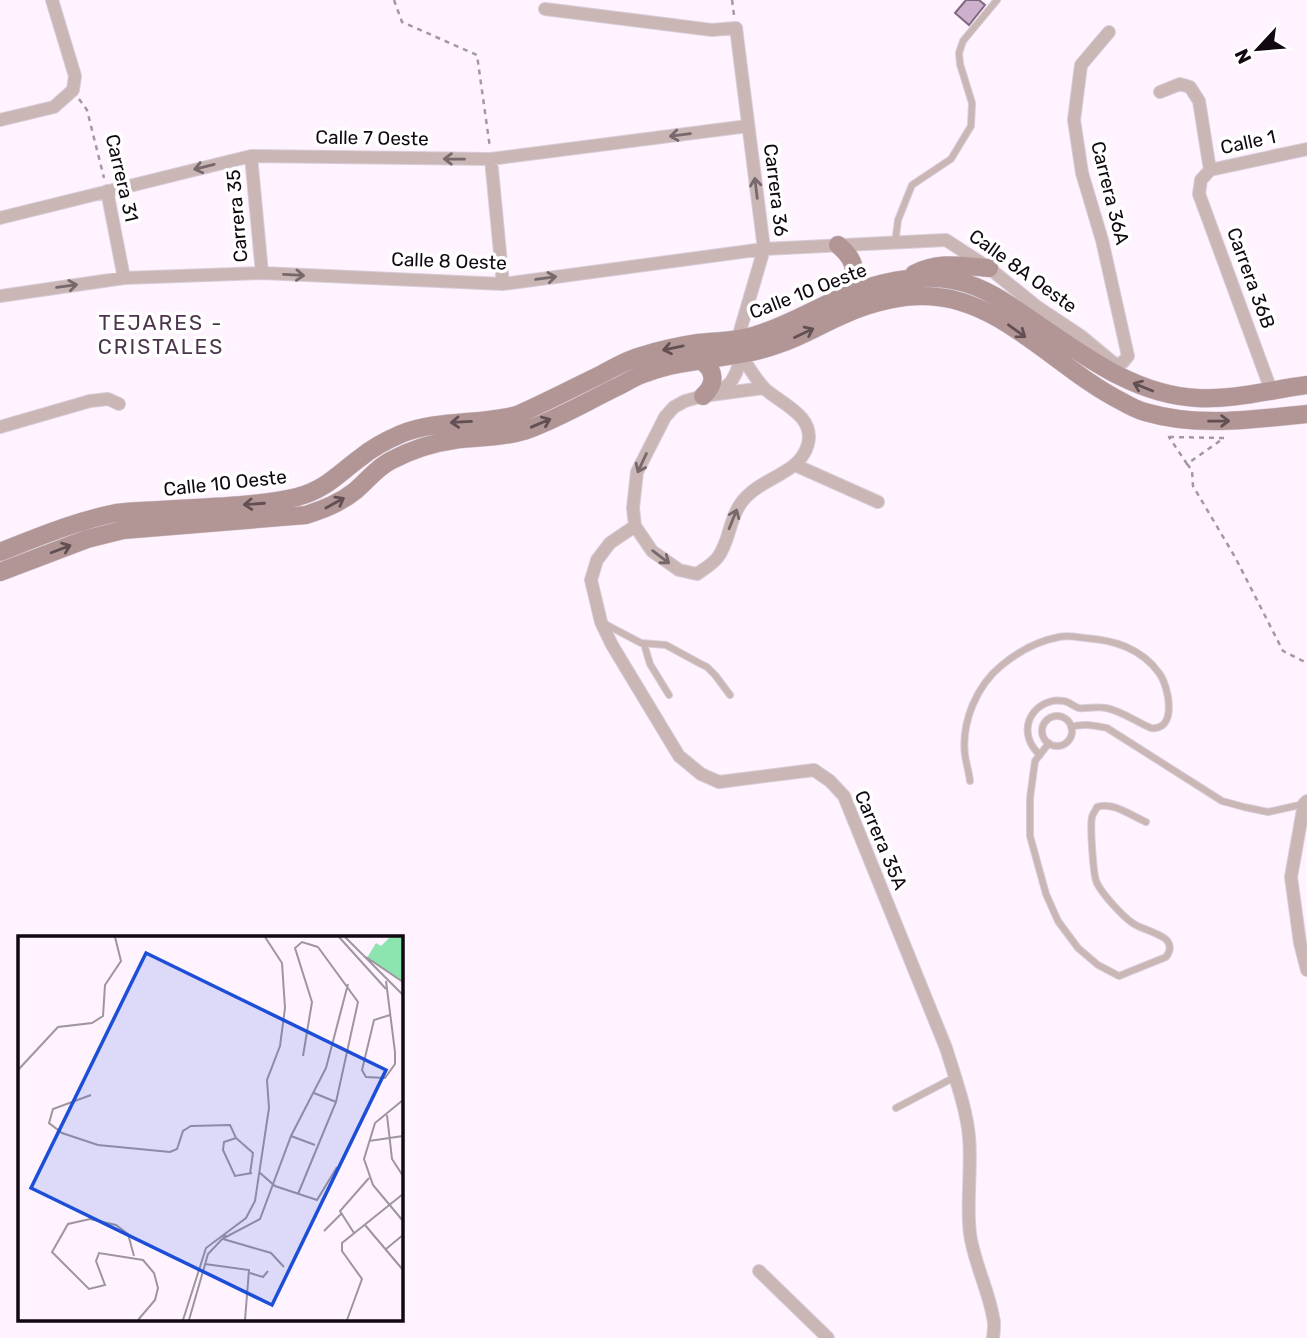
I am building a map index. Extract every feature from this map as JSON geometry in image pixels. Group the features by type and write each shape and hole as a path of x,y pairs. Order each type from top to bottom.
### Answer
{"main road":[{"path":"838,245 852,261 855,271 848,291 841,298"},
{"path":"902,280 941,264 989,268"},
{"name":"Calle 10 Oeste","path":"121,522 306,515 330,507 355,491 389,461 428,445 522,432 645,373 701,360 740,346 753,336 841,298 870,287 902,280 940,279 978,287 1081,354 1148,390 1197,398 1245,395 1307,385"},
{"name":"Calle 10 Oeste","path":"121,522 268,503 300,496 321,488 358,458 401,434 423,427 498,420 517,415 637,357 674,347 740,346 757,351 781,344 846,313 875,303 906,298 938,297 972,305 1001,319 1107,394 1143,412 1197,421 1307,414"},
{"path":"701,360 710,368 713,380 704,396"},
{"path":"0,552 81,521 121,522"},
{"path":"0,572 87,539 121,522"}],"street":[{"path":"0,120 54,107 73,90 75,76 52,0"},
{"path":"545,9 712,30 736,28"},
{"name":"Carrera 36","path":"704,396 723,389 736,373 740,331 764,249 736,28"},
{"name":"Carrera 36A","path":"1109,32 1082,65 1074,120 1082,173 1102,240 1128,356 1116,365"},
{"name":"Carrera 36B","path":"1160,92 1180,84 1190,87 1199,101 1205,175 1199,194 1271,390"},
{"name":"Calle 7 Oeste","path":"0,218 251,156 491,159 748,127"},
{"name":"Calle 1","path":"1205,175 1307,149"},
{"name":"Carrera 35","path":"251,156 262,273"},
{"path":"491,159 503,284"},
{"name":"Carrera 31","path":"107,191 124,278"},
{"name":"Calle 8A Oeste","path":"895,243 946,240 989,268 1116,365"},
{"name":"Calle 8 Oeste","path":"0,296 124,278 262,273 503,284 764,249 895,243"},
{"path":"740,346 764,388 806,422 807,447 795,465 753,491 740,503 717,559 697,574 680,570 652,551 635,526 633,508 637,472 665,417 674,407 704,396 764,388"},
{"path":"0,427 90,401 108,399 119,404"},
{"path":"795,465 878,502"},
{"name":"Carrera 35A","path":"635,526 610,543 597,559 591,580 601,622 612,645 679,756 701,774 719,782 814,770 830,781 844,796 946,1048 955,1077 969,1133 970,1234 994,1319 993,1338"},
{"path":"1306,803 1291,877 1300,943 1307,970"},
{"path":"760,1271 828,1338"}],"lane":[{"path":"895,243 898,220 912,185 951,159 971,126 972,103 960,64 960,53 963,41 997,0"},
{"path":"601,622 644,644 666,645 707,667 730,695"},
{"path":"970,781 965,735 972,706 987,678 1022,651 1038,642 1062,636 1100,639 1127,646 1141,654 1158,671 1167,691 1169,714 1164,724 1157,729 1115,710 1078,708 1071,703 1055,700 1040,706 1030,719 1030,743 1040,755"},
{"path":"644,644 650,664 669,695"},
{"path":"1059,716 1067,720 1072,727 1072,735 1067,742 1059,746 1049,743 1042,731 1051,717 1059,716"},
{"path":"1072,727 1079,724 1107,728 1222,801 1268,812 1306,803"},
{"path":"1049,743 1035,761 1030,798 1030,836 1046,894 1058,922 1078,948 1098,965 1119,976 1166,957 1170,948 1163,937 1133,923 1116,909 1097,883 1092,818 1097,807 1103,805 1146,822"},
{"path":"896,1108 955,1077"}],"path":[{"path":"394,0 402,23 477,55 491,159"},
{"path":"732,0 736,28"},
{"name":"Carrera 31","path":"73,90 87,110 107,191"},
{"path":"1188,464 1224,438 1169,437 1192,470 1193,486 1235,557 1283,651 1307,663"}],"building":[{"path":"966,0 979,0 985,5 969,25 955,13"}],"district":[{"name":"TEJARES - CRISTALES","path":"161,334"}]}
